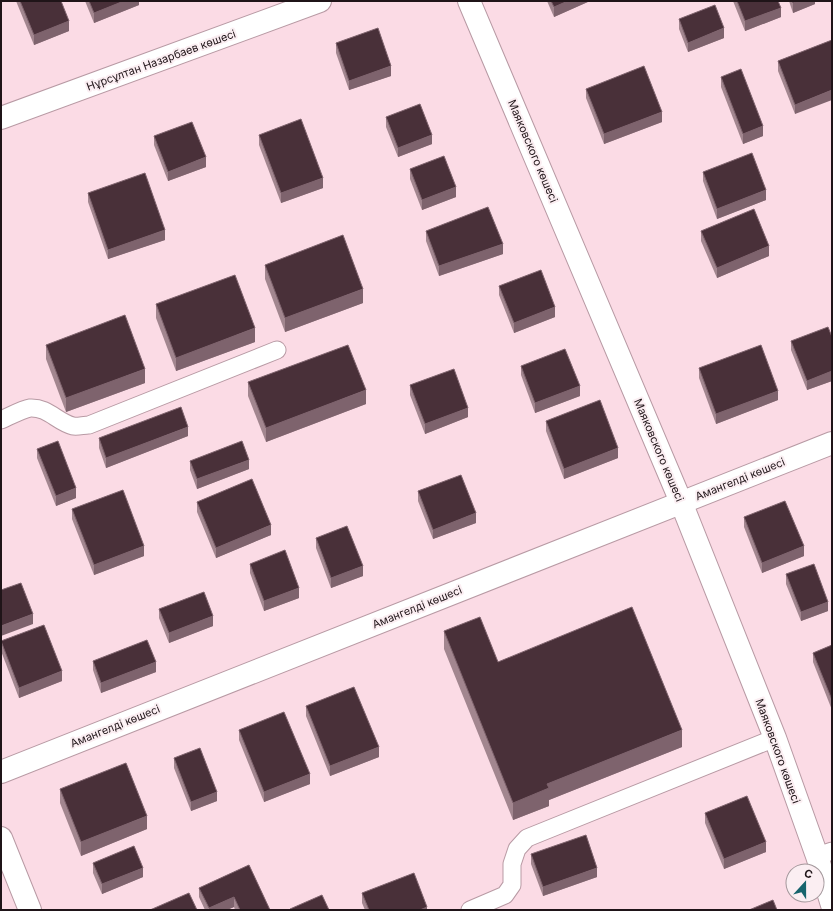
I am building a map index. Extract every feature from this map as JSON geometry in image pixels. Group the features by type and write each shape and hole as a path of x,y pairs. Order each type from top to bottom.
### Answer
{"street":[{"name":"Нұрсұлтан Назарбаев көшесі","path":"1,118 320,1"},
{"name":"Маяковского көшесі","path":"469,1 681,502 775,738 824,854 832,905"},
{"name":"Амангелді көшесі","path":"1,772 832,443"},
{"path":"1,838 30,910"}],"lane":[{"path":"1,420 29,408 41,408 74,427 89,425 277,350"},
{"path":"470,910 505,895 512,885 512,864 517,849 527,838 775,738"}],"building":[{"path":"20,1 61,1 69,21 34,35"},
{"path":"89,1 124,1 94,13"},
{"path":"551,1 568,1 554,7"},
{"path":"737,1 778,1 781,8 745,21"},
{"path":"715,5 724,28 688,43 679,19"},
{"path":"378,28 391,66 349,81 336,43"},
{"path":"832,40 832,90 795,105 778,61"},
{"path":"644,66 662,112 604,134 586,89"},
{"path":"741,69 763,126 743,134 721,77"},
{"path":"420,104 432,135 398,148 386,117"},
{"path":"301,119 323,178 281,193 259,135"},
{"path":"192,122 206,157 168,172 154,136"},
{"path":"752,153 766,190 717,209 703,172"},
{"path":"444,156 456,187 422,200 410,169"},
{"path":"145,173 165,230 108,250 88,193"},
{"path":"488,207 503,244 439,266 426,231"},
{"path":"754,209 769,246 717,268 701,231"},
{"path":"343,235 363,289 285,318 265,265"},
{"path":"541,270 555,307 514,323 499,286"},
{"path":"235,275 255,328 176,358 156,304"},
{"path":"125,315 145,369 66,398 46,345"},
{"path":"828,327 832,337 832,371 807,381 791,341"},
{"path":"348,345 366,390 266,428 248,382"},
{"path":"761,345 778,391 716,414 699,368"},
{"path":"565,349 580,386 535,403 521,366"},
{"path":"454,369 468,408 425,424 410,385"},
{"path":"600,400 618,448 564,469 546,421"},
{"path":"181,407 188,427 106,458 99,438"},
{"path":"58,441 76,488 56,496 37,449"},
{"path":"242,441 249,460 197,479 190,461"},
{"path":"461,475 476,513 433,530 418,491"},
{"path":"252,479 271,525 216,548 197,502"},
{"path":"123,490 144,546 94,565 72,509"},
{"path":"785,501 804,546 762,563 744,517"},
{"path":"347,526 363,566 331,578 316,538"},
{"path":"285,550 299,588 264,601 250,564"},
{"path":"814,564 828,602 801,612 786,574"},
{"path":"21,583 33,614 1,626 1,590"},
{"path":"204,592 213,616 169,633 159,609"},
{"path":"632,607 682,730 547,784 549,788 513,803 444,631 480,617 498,662"},
{"path":"44,625 62,671 19,688 1,641"},
{"path":"147,640 156,662 101,683 93,661"},
{"path":"832,645 832,700 813,653"},
{"path":"354,687 379,747 330,766 306,706"},
{"path":"284,712 310,774 264,792 239,730"},
{"path":"200,748 217,792 191,802 174,758"},
{"path":"126,763 147,816 81,842 60,789"},
{"path":"747,796 766,842 724,859 705,813"},
{"path":"586,835 597,868 543,887 531,854"},
{"path":"134,846 143,868 102,884 93,863"},
{"path":"249,865 270,910 240,910 234,897 209,908 199,888"},
{"path":"414,873 427,907 420,910 369,910 362,893"},
{"path":"189,893 197,910 150,910"},
{"path":"322,895 329,910 290,909"},
{"path":"773,900 777,910 749,910"}]}
